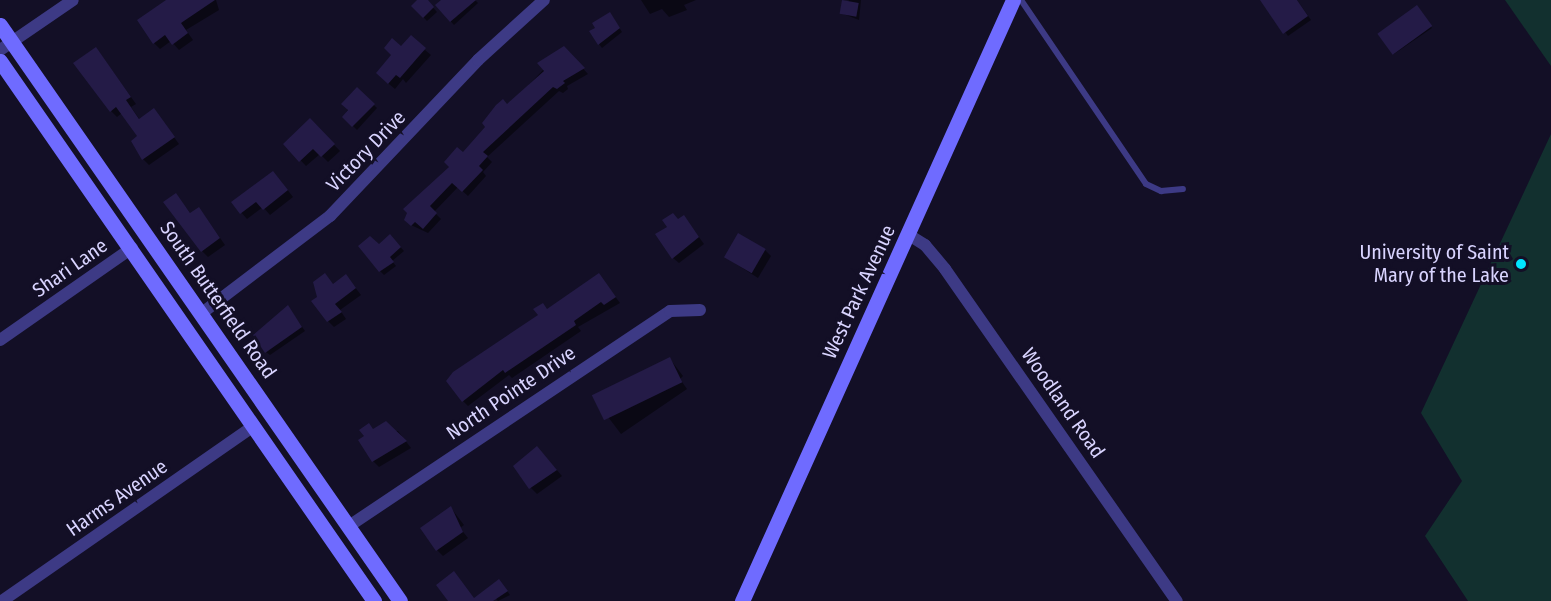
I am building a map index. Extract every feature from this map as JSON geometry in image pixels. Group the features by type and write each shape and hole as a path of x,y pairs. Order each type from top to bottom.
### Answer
{"main road":[{"name":"West Park Avenue","path":"742,601 1013,0"},
{"name":"South Butterfield Road","path":"0,25 6,46 202,313 400,601"},
{"name":"South Butterfield Road","path":"0,61 132,248 374,601"}],"street":[{"path":"6,46 74,0"},
{"name":"Victory Drive","path":"202,313 330,216 478,60 544,0"},
{"name":"Woodland Road","path":"909,235 925,245 945,269 1177,601"},
{"name":"Shari Lane","path":"0,340 132,248"},
{"name":"North Pointe Drive","path":"349,526 670,311 700,310"},
{"name":"Harms Avenue","path":"2,601 254,426"}],"lane":[{"path":"1022,0 1146,184 1161,191 1183,189"}],"green space":[{"path":"1505,0 1551,0 1551,66"},
{"name":"University of Saint Mary of the Lake","path":"1551,134 1551,601 1468,601 1425,536 1462,481 1421,413"}],"building":[{"path":"166,0 215,0 181,23 188,33 172,45 165,35 153,44 137,20"},
{"path":"417,0 428,0 434,7 423,18 411,6"},
{"path":"441,0 476,0 450,22 435,5"},
{"path":"842,0 859,3 856,17 840,14"},
{"path":"1260,0 1297,0 1308,16 1283,34"},
{"path":"1417,5 1432,26 1393,55 1377,34"},
{"path":"610,12 620,28 598,45 589,31 595,28 592,23"},
{"path":"411,35 426,48 400,78 396,75 388,84 376,73 391,55 384,48 392,38 401,46"},
{"path":"564,46 585,68 563,81 565,83 557,89 553,87 483,152 488,156 479,166 483,170 462,192 452,183 430,206 437,213 423,229 415,222 411,226 404,220 407,213 403,209 449,167 444,162 457,147 463,152 485,127 482,123 496,105 503,99 507,104 544,71 537,63"},
{"path":"96,47 131,97 126,100 139,119 154,108 175,137 142,160 131,141 137,136 116,107 110,112 73,63"},
{"path":"357,87 375,104 352,127 342,117 348,110 341,104"},
{"path":"310,118 335,144 321,157 313,149 299,162 283,144"},
{"path":"273,171 288,190 263,210 256,202 240,214 231,202"},
{"path":"176,193 190,213 199,207 220,238 201,252 163,202"},
{"path":"673,213 678,219 684,215 699,237 672,259 655,234 667,227 662,220"},
{"path":"738,233 766,249 752,273 724,257"},
{"path":"390,234 401,247 390,257 394,262 379,272 358,246 370,236 379,244"},
{"path":"325,273 333,284 346,274 356,288 335,304 342,312 327,322 311,301 317,297 313,282"},
{"path":"599,273 616,297 604,305 601,302 574,321 576,325 505,373 503,370 462,402 446,381 453,372 538,315 533,309 543,303 547,309"},
{"path":"288,305 302,327 265,353 253,335"},
{"path":"670,357 682,382 604,420 592,395"},
{"path":"386,421 407,441 372,462 358,440 364,436 359,430 369,423 373,429"},
{"path":"537,446 557,470 529,489 513,466"},
{"path":"451,506 463,532 436,551 420,528"},
{"path":"454,571 474,598 499,579 508,591 493,601 448,601 436,585"}],"place":[{"name":"University of Saint Mary of the Lake","path":"1521,264"}]}
